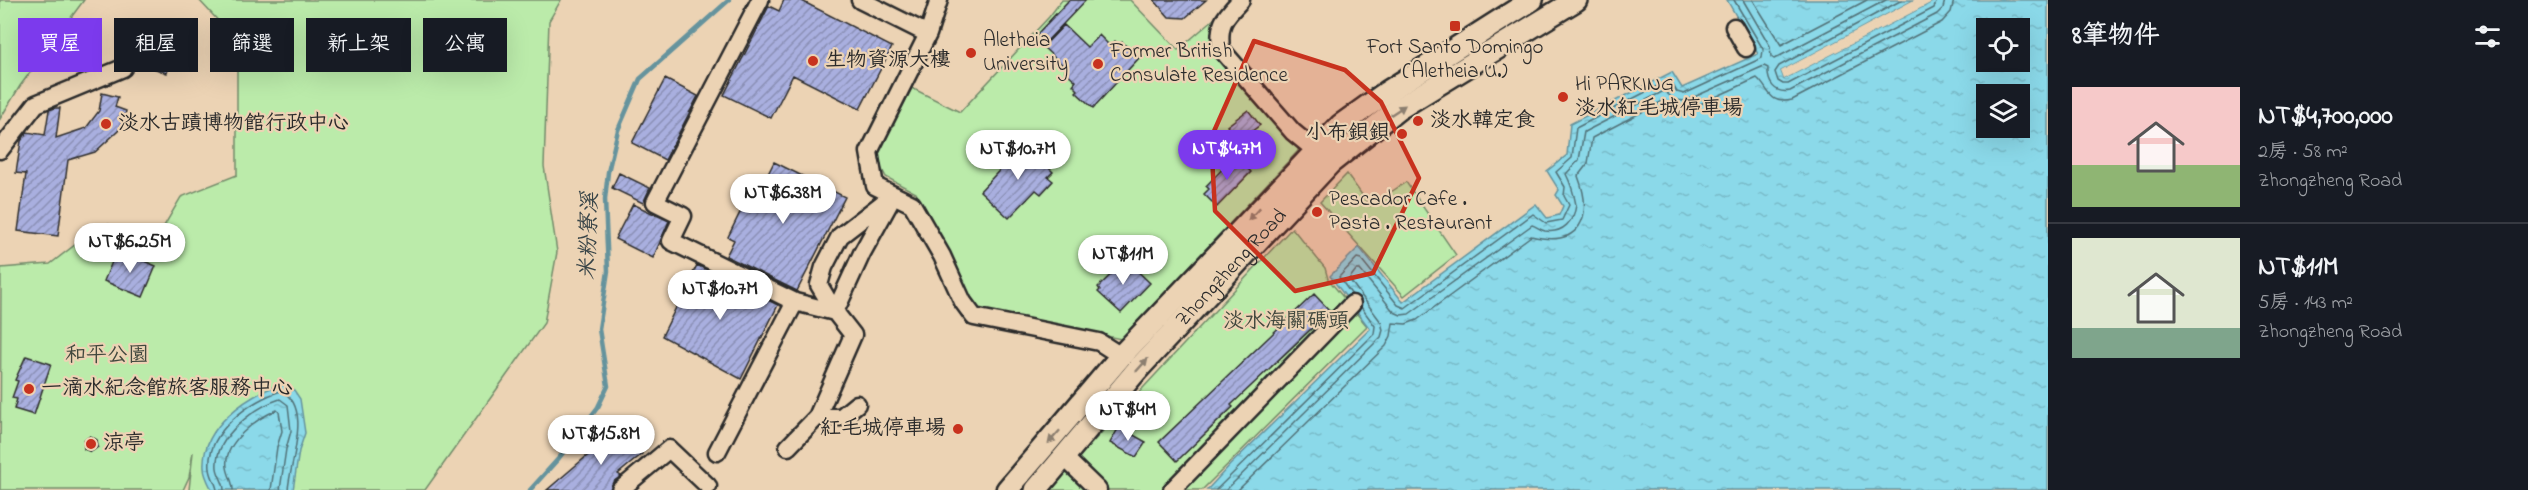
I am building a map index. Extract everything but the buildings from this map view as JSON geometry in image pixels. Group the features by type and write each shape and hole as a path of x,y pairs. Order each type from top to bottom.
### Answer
{"main road":[{"name":"Zhongzheng Road","path":"1036,490 1323,156 1341,125 1387,92 1532,0"},
{"name":"Zhongzheng Road","path":"1007,490 1121,356 1323,156 1576,0"}],"street":[{"path":"760,0 655,202 683,216 670,241 795,302 835,312"},
{"path":"860,0 928,34"},
{"path":"939,0 928,34 869,152 874,186 912,204 942,256 963,302 974,317 1099,342 1121,356"},
{"path":"1241,0 1223,18 1219,33 1221,49 1293,132 1323,156"},
{"path":"1734,27 1746,48"},
{"path":"0,150 36,104 114,72"},
{"path":"835,312 862,253 894,195"},
{"path":"788,447 817,417 853,335 835,312 819,285 824,267 840,236 894,195"},
{"path":"717,452 795,302"},
{"path":"1172,490 1352,304"},
{"path":"817,417 841,417 857,404"},
{"path":"620,490 669,449 708,489"},
{"path":"1064,457 1098,490"}],"highlighted area":[{"path":"1254,41 1345,70 1381,102 1419,178 1373,273 1295,291 1215,211 1211,138"}],"green space":[{"path":"0,0 84,0 71,18 18,18 18,72 30,72 0,119"},
{"name":"和平公園","path":"199,0 561,0 549,21 544,166 557,252 544,323 425,490 189,490 193,452 189,477 183,490 0,490 1,268 50,264 88,235 108,224 153,245 181,197 237,175 237,72 294,72 294,18 216,18"},
{"path":"1062,0 1130,0 1178,50 1215,18 1216,46 1298,148 1298,151 1121,339 976,309 916,193 886,177 876,158 912,88 960,112 1049,17"},
{"path":"1347,174 1370,206 1406,182 1456,255 1404,296 1320,202"},
{"name":"淡水海關碼頭","path":"1292,228 1325,268 1328,279 1367,326 1202,490 1048,490"}],"water":[{"path":"1727,0 1914,0 1781,71 1784,79 1936,0 2048,0 2048,490 1207,490 1370,329 1330,276 1359,247 1403,302 1536,204 1547,218 1559,215 1563,206 1556,195 1559,190 1547,171 1567,155 1570,124 1672,72 1682,88 1758,54"},
{"path":"281,384 294,390 300,399 305,433 299,451 293,490 212,490 204,471 205,453 210,439 218,427 241,405 254,396"}],"pier":[{"path":"1917,0 1784,73 1785,75 1929,0 1936,0 1784,79 1781,71"}],"waterway":[{"name":"米粉寮溪","path":"530,490 559,458 598,407 608,386 599,329 608,271 605,199 608,172 618,130 640,79 729,0"}],"place":[{"name":"Fort Santo Domingo (Aletheia U.)","path":"1455,26"},
{"name":"Aletheia University","path":"971,53"},
{"name":"生物資源大樓","path":"813,61"},
{"name":"Former British Consulate Residence","path":"1098,64"},
{"name":"Hi PARKING 淡水紅毛城停車場","path":"1563,97"},
{"name":"淡水韓定食","path":"1418,121"},
{"name":"淡水古蹟博物館行政中心","path":"106,124"},
{"name":"小布鋇鋇","path":"1402,134"},
{"name":"Pescador Cafe . Pasta . Restaurant","path":"1317,212"},
{"name":"一滴水紀念館旅客服務中心","path":"29,389"},
{"name":"紅毛城停車場","path":"958,429"},
{"name":"涼亭","path":"91,444"}]}
